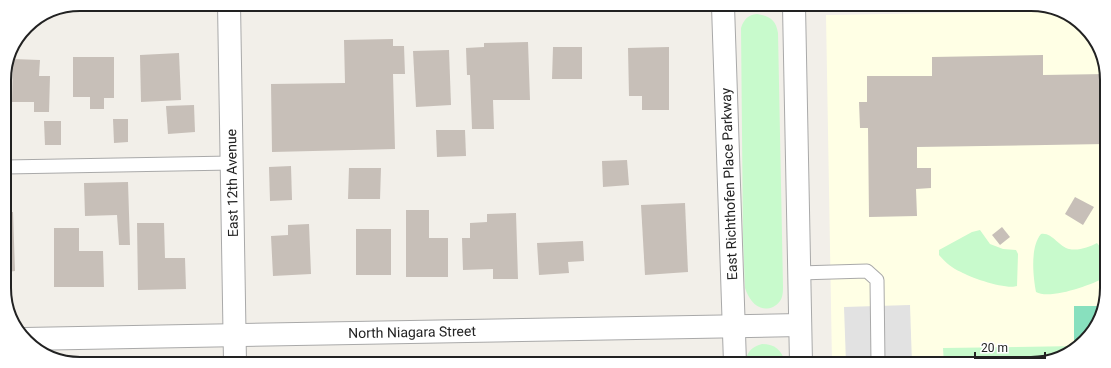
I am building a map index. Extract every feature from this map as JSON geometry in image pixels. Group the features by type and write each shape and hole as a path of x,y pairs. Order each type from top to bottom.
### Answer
{"street":[{"name":"East 12th Avenue","path":"228,11 235,357"},
{"name":"East Richthofen Place Parkway","path":"723,11 735,357"},
{"path":"794,11 801,357"},
{"name":"North Niagara Street","path":"34,339 800,324"}],"lane":[{"path":"11,167 232,162"},
{"path":"800,273 867,271 877,280 878,357"}],"shaded area":[{"path":"1035,11 1049,13 1057,16 1076,28 1083,35 1093,50 1099,67 1100,80 1100,288 1098,306 1093,318 1083,333 1073,343 1057,352 1035,357 832,357 826,15"},
{"path":"910,305 912,357 846,357 844,307"}],"green space":[{"path":"757,14 772,19 776,25 778,33 783,290 782,298 779,302 774,307 768,308 759,307 755,304 749,297 745,288 743,239 741,28 747,18 751,15"},
{"path":"980,230 990,244 1003,249 1016,250 1018,254 1017,286 1012,287 998,285 973,277 952,267 939,255 939,250 972,232"},
{"path":"1041,234 1049,235 1062,246 1069,249 1080,249 1097,243 1100,247 1100,280 1080,288 1060,293 1042,294 1036,292 1033,262 1035,246"},
{"path":"1074,306 1098,306 1088,326 1074,341"},
{"path":"762,344 771,345 780,351 783,357 747,357 750,350"},
{"path":"1068,346 1057,352 1035,357 944,357 943,348"}],"building":[{"path":"393,39 393,46 404,46 405,74 393,74 395,149 272,152 271,84 345,83 344,40"},
{"path":"528,42 530,100 493,100 494,129 472,129 470,75 467,75 466,48 484,47 484,43"},
{"path":"553,47 582,47 582,79 552,79"},
{"path":"669,47 669,110 642,110 642,96 629,96 628,48"},
{"path":"449,50 451,105 416,107 413,51"},
{"path":"179,53 181,100 141,102 140,55"},
{"path":"1043,55 1043,75 1100,74 1100,144 917,147 917,168 931,168 931,188 916,189 917,216 869,217 868,128 860,128 859,102 867,102 867,76 932,76 932,57"},
{"path":"73,57 114,57 114,98 104,98 104,109 90,109 90,97 73,97"},
{"path":"14,59 40,60 39,76 50,76 49,112 34,112 34,102 12,102"},
{"path":"194,105 195,132 168,134 166,106"},
{"path":"113,119 128,119 128,142 114,143"},
{"path":"44,121 61,121 61,145 45,145"},
{"path":"436,130 465,130 466,156 437,157"},
{"path":"627,160 629,185 603,187 602,161"},
{"path":"291,166 292,200 270,201 269,167"},
{"path":"349,168 381,168 380,199 348,199"},
{"path":"128,182 130,245 119,245 117,215 85,216 84,183"},
{"path":"1075,197 1094,207 1083,225 1065,214"},
{"path":"685,203 688,272 645,275 641,205"},
{"path":"406,210 429,210 429,238 448,238 448,277 406,277"},
{"path":"11,212 13,212 15,271 11,272"},
{"path":"516,213 518,279 493,279 493,269 463,270 462,238 470,238 470,223 487,222 487,214"},
{"path":"137,223 164,223 165,258 185,258 186,289 138,290"},
{"path":"309,224 311,274 273,276 271,236 288,235 288,225"},
{"path":"1002,227 1010,237 1000,245 992,235"},
{"path":"54,228 79,228 79,251 103,251 104,287 54,287"},
{"path":"356,229 391,229 391,275 356,275"},
{"path":"583,241 584,261 568,262 569,273 539,275 537,243"}]}
